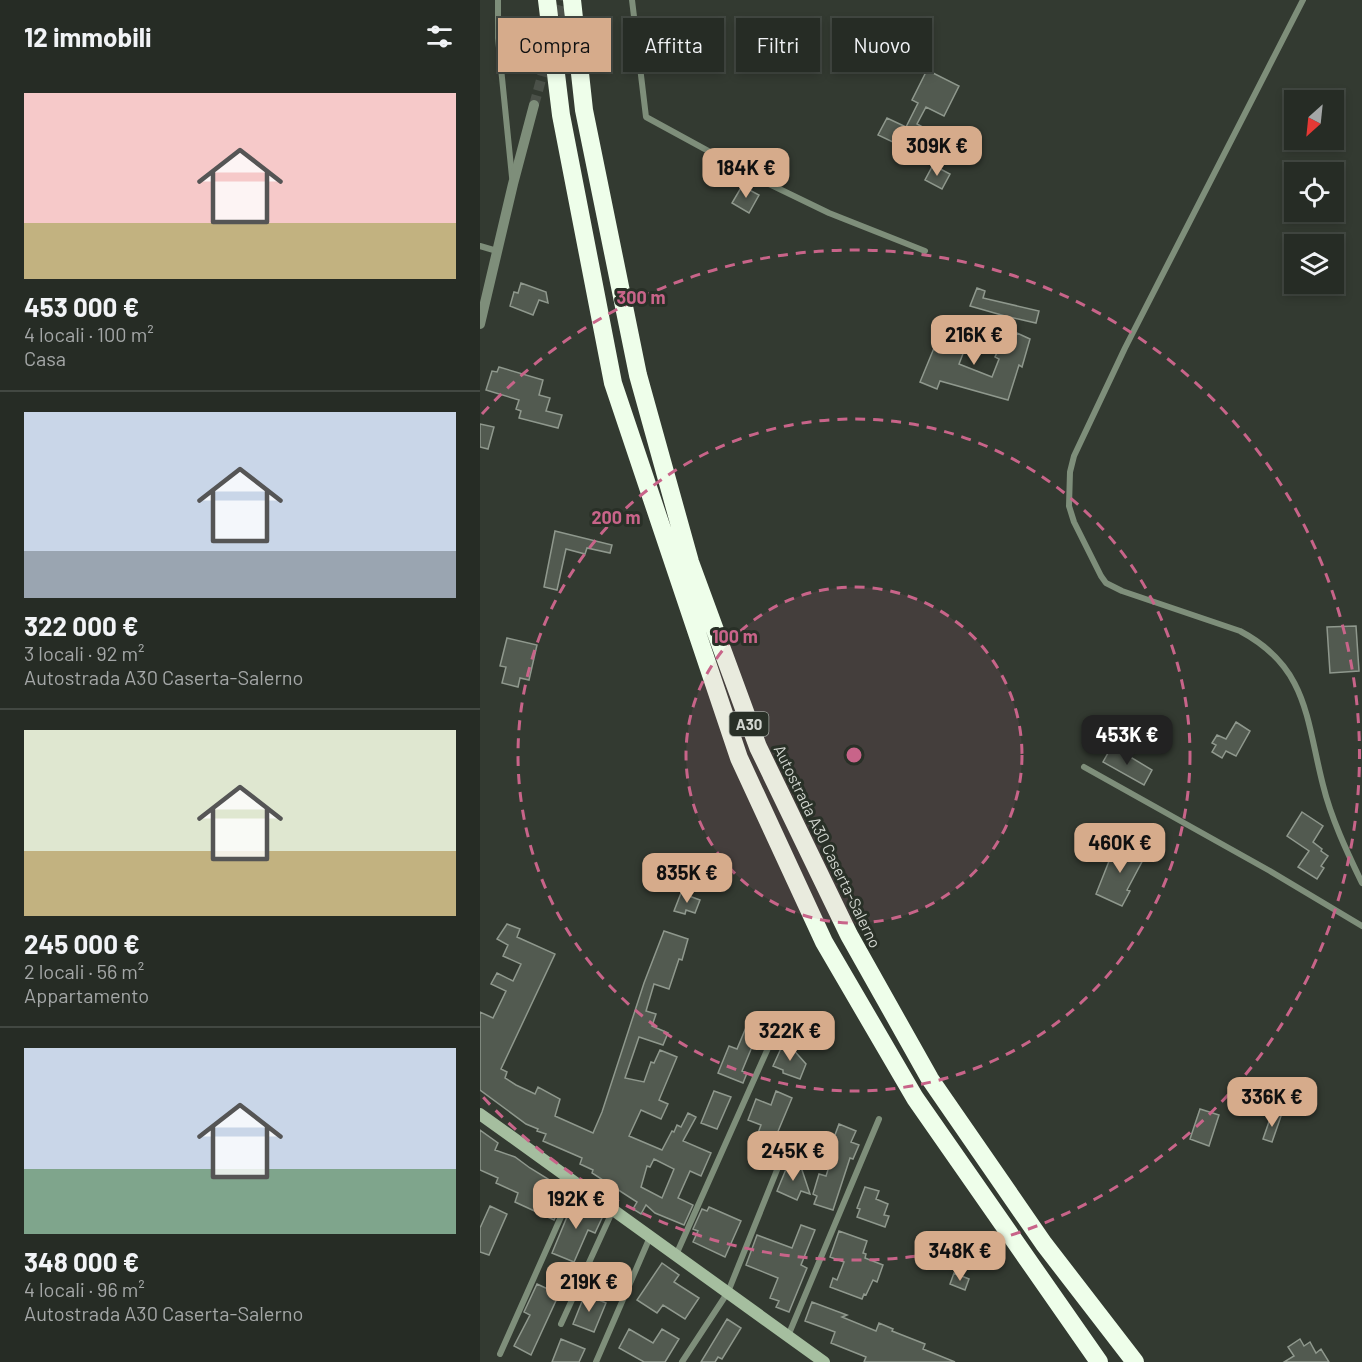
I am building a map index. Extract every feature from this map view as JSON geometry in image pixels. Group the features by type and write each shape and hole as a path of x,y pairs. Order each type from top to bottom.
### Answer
{"highway":[{"name":"A30","path":"547,0 561,115 613,383 739,758 824,942 915,1098 1099,1362"},
{"name":"Autostrada A30 Caserta-Salerno","path":"572,0 584,111 638,375 690,562 758,747 849,935 930,1079 1044,1244 1135,1362"}],"main road":[{"path":"480,1114 824,1362"}],"street":[{"path":"498,0 498,38 513,184"},
{"path":"632,0 646,117 767,183 829,213 925,251"},
{"path":"1303,0 1125,348 1082,439 1070,472 1069,506 1079,531 1106,583 1122,591 1240,631 1257,640 1273,654 1292,678 1307,710 1323,787 1362,883"},
{"path":"480,324 534,105"},
{"path":"480,246 497,251"},
{"path":"1084,767 1270,871 1362,926"},
{"path":"676,1255 777,1028"},
{"path":"788,1336 879,1119"},
{"path":"682,1362 728,1292 783,1155"},
{"path":"500,1354 576,1183"},
{"path":"561,1324 614,1210"},
{"path":"596,1362 650,1237"}],"building":[{"path":"926,72 931,72 959,86 944,116 926,107 917,124 930,131 921,149 899,139 897,144 878,135 887,118 906,127 918,103 912,100"},
{"path":"933,165 950,174 942,189 925,180"},
{"path":"742,186 759,195 749,213 732,203"},
{"path":"521,283 546,292 548,303 539,300 533,315 510,306 514,292 518,293"},
{"path":"977,288 985,291 983,298 1039,311 1036,323 970,306"},
{"path":"962,324 973,328 959,364 992,377 999,359 995,357 999,348 1009,352 1017,333 1030,339 1022,367 1019,365 1008,400 940,381 937,389 920,382 939,336 954,343"},
{"path":"499,367 543,380 539,395 550,398 546,411 562,415 558,428 519,418 521,411 516,409 519,400 486,390 492,371 497,372"},
{"path":"480,424 494,427 488,449 480,447"},
{"path":"555,531 612,545 610,553 587,548 585,554 566,549 557,590 544,587"},
{"path":"1356,626 1359,671 1330,673 1327,627"},
{"path":"507,638 537,645 529,680 520,678 518,687 502,683 506,667 500,666"},
{"path":"1236,722 1250,731 1236,756 1226,751 1222,758 1212,752 1216,745 1212,743 1217,735 1226,739"},
{"path":"1112,746 1152,770 1144,785 1103,762"},
{"path":"1302,812 1323,826 1313,842 1328,856 1321,866 1324,868 1317,879 1298,867 1309,851 1287,836"},
{"path":"1117,841 1145,856 1127,890 1130,891 1122,906 1096,894"},
{"path":"681,893 700,900 695,913 686,910 685,914 674,911"},
{"path":"507,924 520,929 517,937 555,954 501,1069 507,1072 505,1078 535,1094 538,1087 560,1099 555,1116 593,1133 664,931 688,939 682,960 679,959 669,989 654,984 646,1011 656,1014 652,1026 668,1033 663,1045 639,1037 625,1078 644,1082 651,1062 654,1063 660,1050 677,1057 659,1100 668,1104 661,1119 641,1110 629,1136 662,1150 672,1131 674,1132 677,1125 681,1127 688,1113 696,1117 683,1141 711,1153 701,1176 690,1171 678,1198 693,1205 684,1225 655,1213 646,1205 641,1214 633,1209 637,1202 592,1173 593,1170 580,1164 582,1158 543,1141 546,1134 526,1124 480,1090 480,1012 493,1018 506,991 491,984 497,973 513,981 521,964 503,956 508,945 497,939","holes":["654,1159 674,1169 662,1198 641,1187 647,1166 650,1167"]},
{"path":"750,1018 772,1027 763,1046 754,1042 742,1071 747,1073 743,1083 718,1073 729,1046 737,1049"},
{"path":"783,1044 792,1048 806,1064 800,1079 783,1073 783,1070 773,1066"},
{"path":"714,1091 731,1097 717,1129 701,1123"},
{"path":"776,1091 792,1098 771,1148 755,1141 761,1125 748,1120 756,1099 771,1105"},
{"path":"1200,1109 1219,1115 1209,1146 1190,1139"},
{"path":"1272,1113 1281,1116 1272,1142 1263,1139"},
{"path":"839,1124 856,1131 851,1142 859,1145 853,1159 850,1158 833,1210 814,1204 817,1196 813,1194 819,1174 826,1176 836,1145 832,1143"},
{"path":"480,1130 498,1143 495,1150 515,1157 561,1187 557,1195 564,1197 554,1220 515,1202 518,1193 496,1183 498,1178 480,1170"},
{"path":"789,1162 803,1168 810,1194 801,1191 797,1200 777,1191"},
{"path":"865,1187 879,1191 876,1199 888,1204 884,1215 889,1216 885,1227 857,1217 860,1209 857,1208"},
{"path":"574,1200 586,1203 602,1218 595,1233 588,1230 574,1262 552,1253"},
{"path":"490,1206 507,1214 489,1255 480,1252 480,1228"},
{"path":"709,1207 741,1221 725,1257 693,1242 698,1231 693,1229 702,1209 707,1211"},
{"path":"801,1225 815,1230 801,1265 807,1268 789,1312 776,1307 779,1301 770,1298 778,1278 746,1265 757,1235 792,1248"},
{"path":"839,1231 867,1241 863,1253 866,1254 865,1258 883,1265 877,1282 873,1280 862,1299 830,1287 833,1278 837,1280 844,1262 830,1257"},
{"path":"662,1263 679,1275 674,1282 699,1298 685,1319 663,1305 657,1313 637,1300"},
{"path":"954,1273 969,1279 965,1290 950,1284"},
{"path":"537,1284 559,1294 531,1355 514,1346 530,1315 524,1312"},
{"path":"585,1294 606,1303 594,1332 573,1324"},
{"path":"812,1302 847,1315 842,1317 876,1331 879,1323 893,1329 892,1331 925,1344 923,1349 955,1362 864,1362 866,1357 831,1343 835,1332 805,1321"},
{"path":"727,1319 741,1328 722,1359 718,1357 715,1362 701,1362"},
{"path":"629,1329 653,1343 662,1329 679,1339 665,1362 644,1362 619,1348"},
{"path":"561,1339 585,1349 579,1362 552,1362"},
{"path":"1300,1339 1304,1346 1310,1342 1316,1353 1321,1349 1329,1362 1284,1362 1294,1356 1288,1347"}],"tunnel":[{"path":"558,18 563,0"},
{"path":"534,105 543,72"}]}
